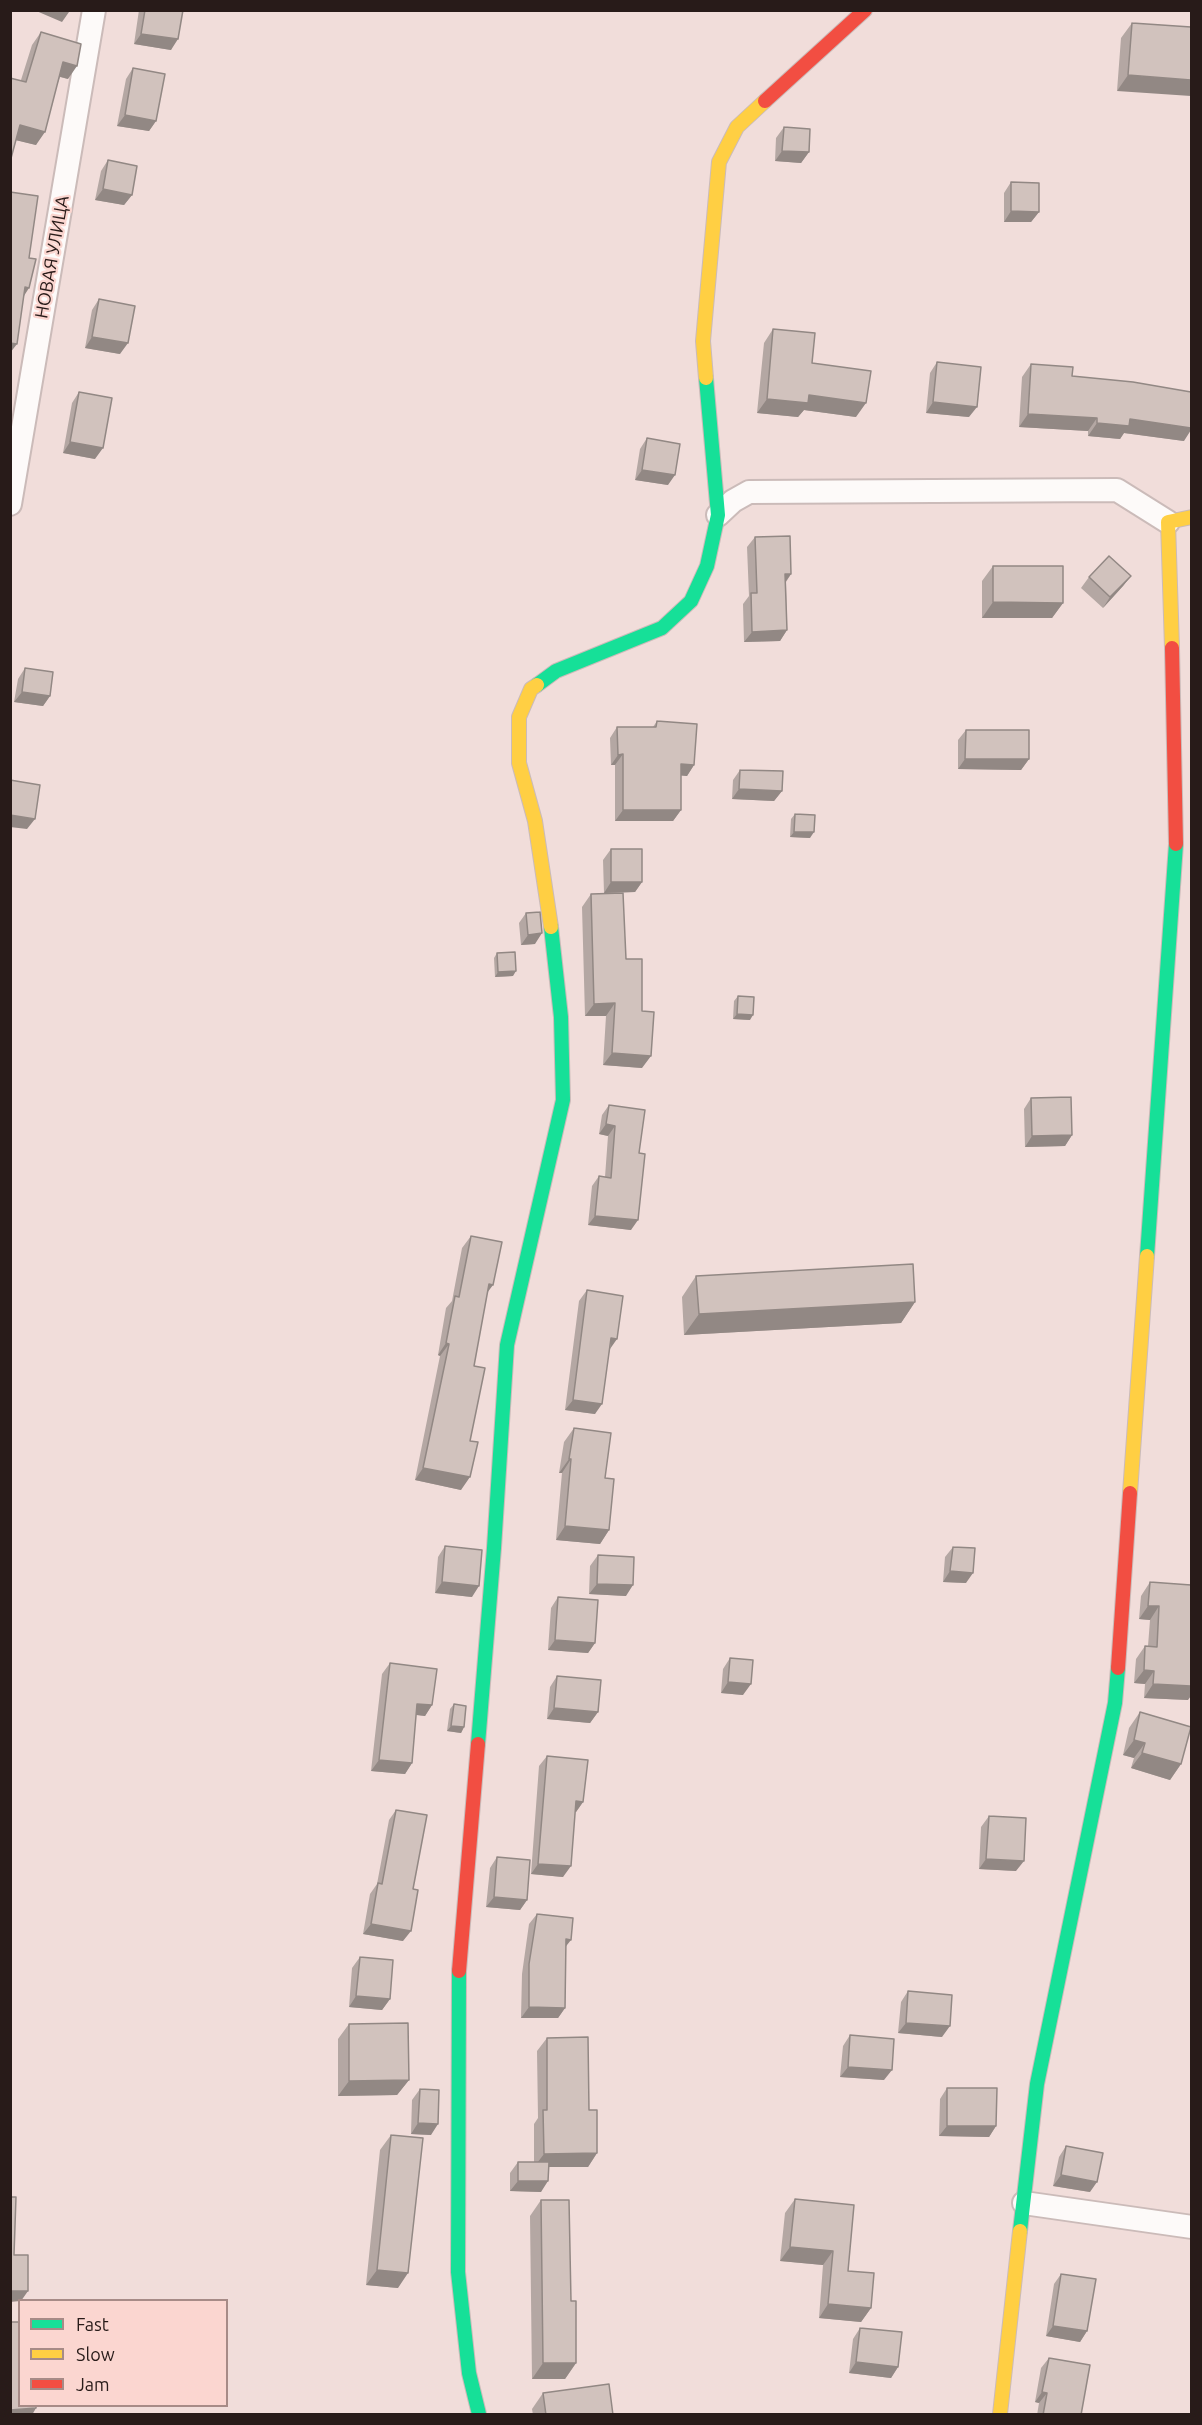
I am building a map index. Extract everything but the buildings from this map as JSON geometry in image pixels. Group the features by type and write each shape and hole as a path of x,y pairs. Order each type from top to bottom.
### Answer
{"street":[{"name":"НОВАЯ УЛИЦА","path":"10,504 94,10"},
{"path":"478,2415 469,2373 458,2272 458,1982 494,1548 507,1345 563,1100 561,1017 549,910 535,821 519,764 519,717 531,689 556,671 662,628 691,601 707,566 718,515 703,341 719,162 737,127 865,10"},
{"path":"718,515 733,501 749,492 1117,490 1168,522 1191,517"},
{"path":"1000,2415 1037,2084 1115,1703 1177,830 1168,522"},
{"path":"1024,2203 1191,2227"}],"traffic: fast":[{"path":"537,685 556,671 662,628 691,601 707,566 718,515 706,378"},
{"path":"1147,1256 1176,844"},
{"path":"478,1744 507,1345 563,1100 561,1017 551,927"},
{"path":"1020,2231 1037,2084 1115,1703 1118,1668"},
{"path":"459,1971 458,2272 469,2373 479,2414"}],"traffic: slow":[{"path":"706,378 703,341 719,162 737,127 765,101"},
{"path":"1172,648 1168,522 1192,517"},
{"path":"537,685 531,689 519,717 519,763 535,821 551,927"},
{"path":"1130,1493 1147,1256"},
{"path":"1000,2414 1020,2231"}],"traffic: jam":[{"path":"765,101 865,10"},
{"path":"1172,648 1176,844"},
{"path":"1118,1668 1130,1493"},
{"path":"459,1971 478,1744"}]}
